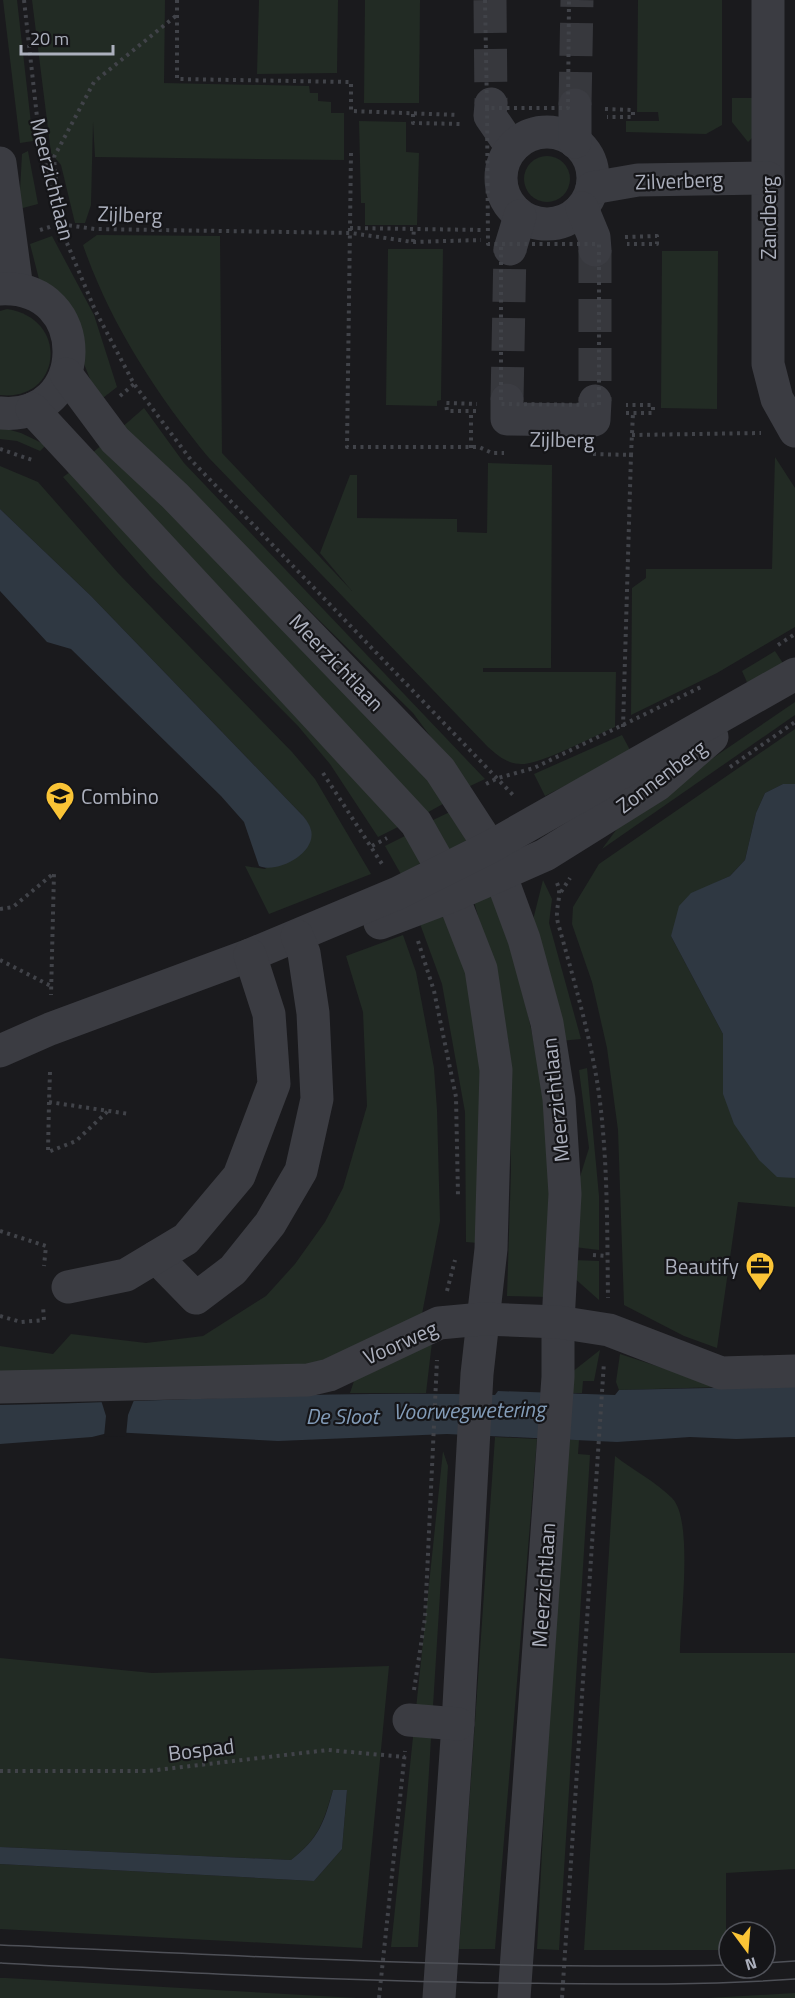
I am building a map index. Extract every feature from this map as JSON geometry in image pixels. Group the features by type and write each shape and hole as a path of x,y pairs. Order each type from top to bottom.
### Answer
{"street":[{"name":"Zandberg","path":"768,0 768,364 783,432"},
{"path":"574,142 575,105"},
{"path":"481,116 512,148"},
{"path":"506,236 509,206 502,192 500,176 504,161 512,148 523,139 549,132 574,142 590,163 587,198 595,250"},
{"path":"0,163 9,289 46,301 65,325 70,350 66,374 56,392 32,409 16,413 0,413"},
{"name":"Zilverberg","path":"506,236 559,223 587,198 638,180 768,178"},
{"name":"Meerzichtlaan","path":"66,374 115,440 175,496 440,770 496,860 524,939 547,1023 559,1099 565,1194 558,1322 558,1377 514,1998"},
{"path":"507,400 507,419 594,420 595,401"},
{"path":"32,409 416,823 448,882 481,969 496,1070 491,1250 477,1374 458,1724 439,1998"},
{"name":"Zonnenberg","path":"496,860 531,823 783,681"},
{"name":"Zonnenberg","path":"496,860 545,855 657,785 783,681"},
{"path":"0,1069 403,902 496,860"},
{"path":"156,1257 196,1298 233,1270 270,1224 301,1171 317,1099 313,1013 300,945"},
{"path":"0,1051 50,1029 253,964"},
{"path":"55,1287 126,1275 186,1239 239,1176 274,1084 269,1014 253,964"},
{"name":"Voorweg","path":"0,1387 308,1380 329,1375 438,1323 482,1319 558,1322 609,1330 721,1373 795,1371"},
{"path":"409,1720 458,1724"}],"path":[{"name":"Meerzichtlaan","path":"24,0 39,135 59,224 95,310 134,384 191,460 498,778 534,768 623,727"},
{"path":"177,0 177,79 351,82 351,111 481,116"},
{"path":"351,230 414,228 506,236 600,244 599,405 501,404 506,236 481,116 485,0"},
{"path":"413,114 413,123 568,108 570,0"},
{"path":"59,224 54,157 94,82 177,15"},
{"name":"Zijlberg","path":"351,153 347,447 471,448 492,453 515,453"},
{"name":"Zijlberg","path":"59,224 95,229 351,230 413,242 506,236"},
{"path":"413,242 414,228"},
{"path":"471,411 471,448"},
{"path":"633,413 623,727 704,686"},
{"path":"632,435 783,432"},
{"name":"Zijlberg","path":"585,454 631,455"},
{"path":"775,646 795,634"},
{"path":"322,772 372,846 403,902 434,991 456,1097 458,1200"},
{"path":"0,909 13,907 54,873 50,1029"},
{"path":"0,960 51,986"},
{"path":"50,1072 48,1152 76,1141 108,1111"},
{"path":"49,1102 129,1114"},
{"path":"0,1231 46,1246 55,1287 44,1320 21,1322 0,1316"},
{"path":"438,1323 456,1257"},
{"path":"562,1998 601,1384"},
{"path":"433,1438 436,1390"},
{"name":"Bospad","path":"0,1772 148,1771 327,1750 405,1757"}],"shaded area":[{"path":"3,0 17,0 33,141 20,143"},
{"path":"32,0 165,0 164,83 309,86 310,93 318,93 318,101 331,102 331,113 344,113 344,160 95,157 93,122 91,205 85,223 75,223 61,165 51,153"},
{"path":"259,0 338,0 337,73 257,74"},
{"path":"365,0 420,0 419,103 364,103"},
{"path":"638,0 722,0 722,125 706,134 626,132 626,121 659,121 658,112 637,112"},
{"path":"732,98 753,98 753,137 748,142 732,122"},
{"path":"359,121 406,122 406,152 419,153 417,225 365,225 365,203 361,203"},
{"path":"28,151 38,204 19,209 22,154"},
{"path":"547,156 563,163 570,179 563,195 547,202 531,195 524,179 531,163"},
{"path":"97,235 220,236 222,453 352,591 320,553 350,475 357,475 357,518 457,519 457,532 487,533 488,463 552,465 551,668 483,668 483,672 616,672 615,727 554,755 530,763 516,764 507,761 488,747 209,458 189,434 136,357 94,274 83,245"},
{"path":"52,236 94,315 117,387 99,401 84,364 82,334 68,305 39,279 30,244"},
{"path":"388,249 443,249 441,400 437,401 437,406 386,405"},
{"path":"662,251 718,251 717,409 661,408"},
{"path":"7,309 28,316 41,328 49,342 50,358 46,374 36,386 20,394 0,395 0,311"},
{"path":"144,408 184,463 485,779 468,787 413,713 229,531 120,429"},
{"path":"0,427 21,433 46,445 40,451 17,441 0,439"},
{"path":"104,443 450,800 423,815 90,455"},
{"path":"775,457 795,488 795,627 717,673 631,715 632,588 646,578 646,569 772,569"},
{"path":"0,466 38,482 118,573 292,752 315,779 371,874 269,914 245,866 265,869 311,830 304,817 91,596 0,509"},
{"path":"74,469 402,825 378,837 330,764 298,726 150,576 63,477"},
{"path":"775,651 788,671 750,689 742,671"},
{"path":"795,702 795,715 602,849 625,818"},
{"path":"795,729 795,784 783,784 765,793 756,813 745,860 730,876 713,884 671,936 723,1034 725,1059 791,1178 795,1178 795,1207 738,1202 717,1348 684,1336 624,1305 618,1130 607,1048 592,982 572,924 573,907 599,864"},
{"path":"622,735 631,752 545,796 534,774"},
{"path":"454,810 471,840 450,851 431,821"},
{"path":"409,834 423,861 402,876 385,846"},
{"path":"543,880 552,899 549,923 581,1039 560,1041 532,924"},
{"path":"493,894 523,994 544,1101 550,1186 548,1297 507,1296 511,1170 508,1041 498,986 474,902"},
{"path":"449,916 469,981 484,1059 478,1243 466,1242 465,1112 442,984 419,921"},
{"path":"403,935 416,972 434,1068 437,1110 440,1221 421,1319 336,1359 299,1368 0,1375 0,1346 53,1354 71,1334 146,1343 203,1336 266,1296 295,1264 325,1222 343,1188 367,1106 363,1012 346,956"},
{"path":"587,1068 599,1196 599,1250 574,1247 575,1193 589,1148 579,1070"},
{"path":"573,1260 599,1261 599,1300 572,1276"},
{"path":"432,1342 426,1393 350,1393 356,1375"},
{"path":"600,1350 594,1381 583,1381 582,1393 565,1393 567,1376"},
{"path":"620,1354 721,1387 619,1390 616,1382"},
{"path":"495,1437 537,1439 495,1949 459,1949"},
{"path":"563,1440 579,1440 578,1454 590,1455 559,1950 537,1949"},
{"path":"443,1451 448,1466 418,1947 391,1947"},
{"path":"615,1456 666,1492 679,1510 684,1548 680,1653 795,1653 795,1869 726,1873 726,1920 717,1920 717,1950 584,1950"},
{"path":"0,1658 152,1673 389,1666 362,1948 0,1929 0,1864 314,1881 342,1849 347,1791 333,1790 319,1829 308,1844 291,1860 0,1847"},
{"path":"0,1978 6,1978 357,1998 0,1998"},
{"path":"795,1993 795,1998 708,1998"}],"water":[{"path":"0,509 91,596 304,817 310,828 311,838 302,854 276,867 259,866 244,822 221,796 71,649 47,642 0,591"},
{"path":"783,784 795,784 795,1178 777,1177 759,1160 734,1124 723,1094 723,1034 671,936 679,906 691,893 730,876 745,860 756,813 765,793"},
{"path":"795,1386 795,1437 736,1439 690,1437 617,1442 447,1434 278,1441 112,1432 92,1437 0,1444 0,1405 309,1395 495,1395 498,1391 615,1395 619,1390"},
{"path":"333,1790 347,1790 342,1849 314,1881 0,1864 0,1847 291,1860 308,1844 319,1829"}],"pier":[{"path":"101,1400 134,1400 128,1415 126,1436 104,1437 106,1416"}],"tunnel":[{"path":"490,0 491,104"},
{"path":"575,105 577,0"},
{"path":"507,400 510,249"},
{"path":"595,250 595,401"}],"tram line":[{"path":"0,1945 456,1964 717,1965"},
{"path":"777,1962 795,1961"},
{"path":"0,1963 254,1976 445,1982 652,1984 795,1979"}],"place":[{"name":"Combino","path":"60,822"},
{"name":"Beautify","path":"760,1292"}],"water label":[{"name":"Voorwegwetering","path":"469,1410"},
{"name":"De Sloot","path":"342,1416"}]}
